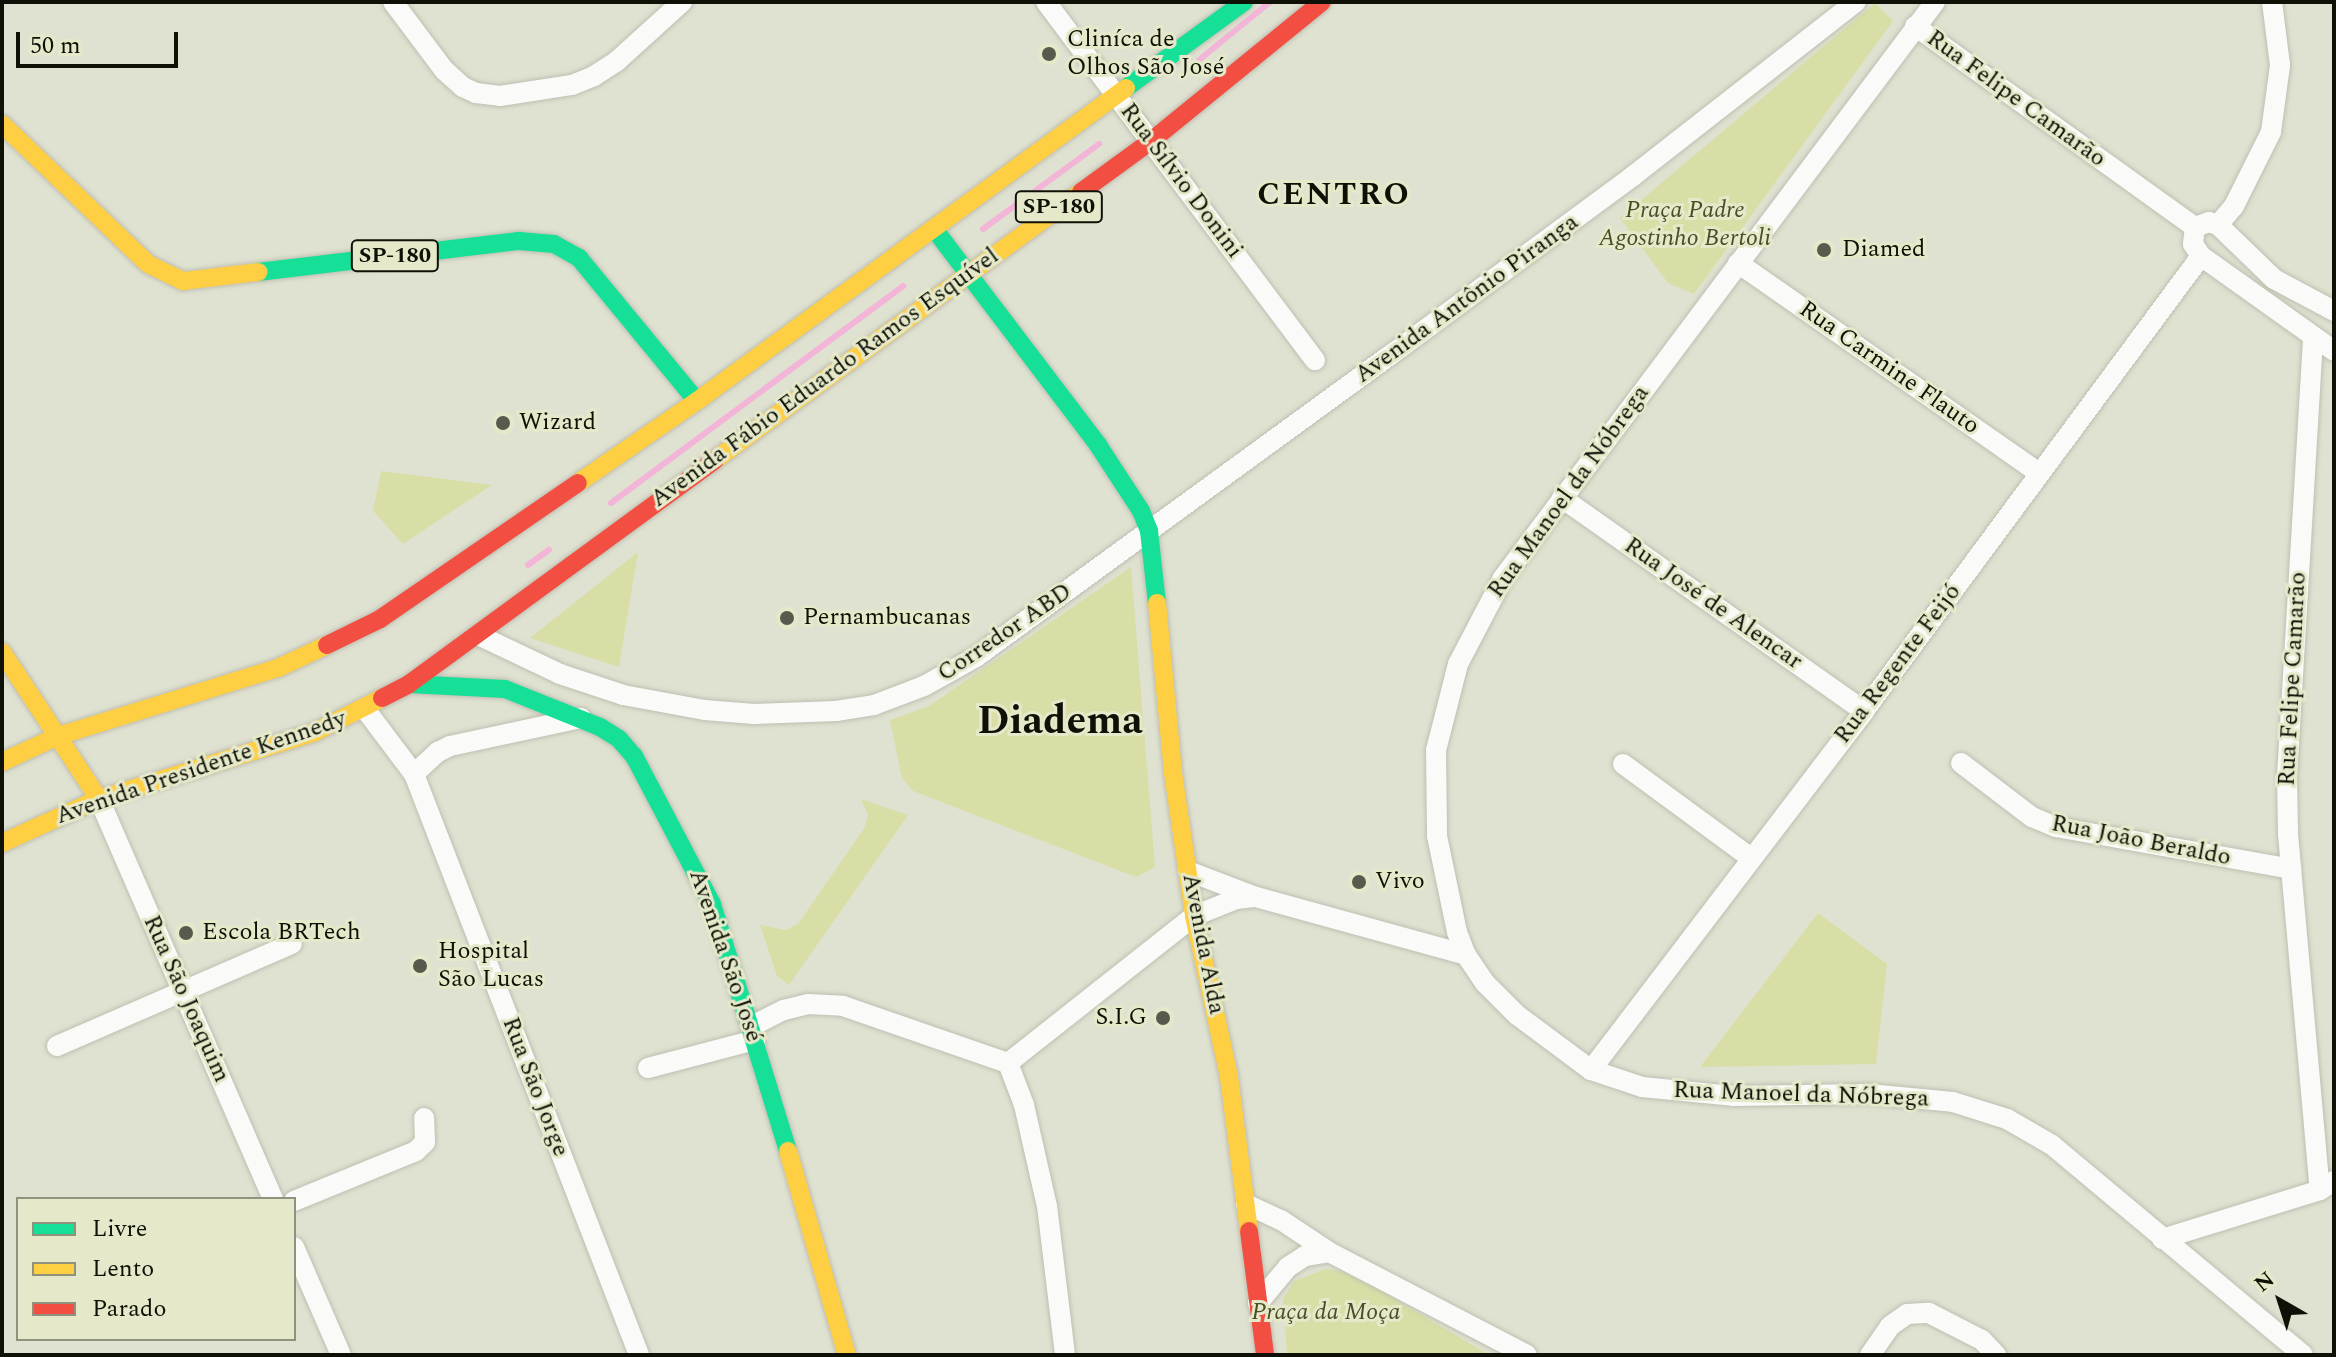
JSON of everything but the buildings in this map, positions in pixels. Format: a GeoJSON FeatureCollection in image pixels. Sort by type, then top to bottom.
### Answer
{"type":"FeatureCollection","features":[{"type":"Feature","properties":{"kind":"main road","name":"SP-180"},"geometry":{"type":"LineString","coordinates":[[2,124],[148,264],[183,281],[519,241],[554,244],[579,258],[697,401],[1244,2]]}},
{"type":"Feature","properties":{"kind":"main road","name":"Avenida Fábio Eduardo Ramos Esquível"},"geometry":{"type":"LineString","coordinates":[[478,635],[1151,141],[1322,2]]}},
{"type":"Feature","properties":{"kind":"main road","name":"Avenida Alda"},"geometry":{"type":"LineString","coordinates":[[935,230],[1098,445],[1134,500],[1149,531],[1165,663],[1173,773],[1194,916],[1229,1077],[1265,1355]]}},
{"type":"Feature","properties":{"kind":"main road"},"geometry":{"type":"LineString","coordinates":[[2,762],[58,736],[278,668],[349,637],[418,595],[697,401]]}},
{"type":"Feature","properties":{"kind":"main road","name":"Avenida Presidente Kennedy"},"geometry":{"type":"LineString","coordinates":[[2,843],[99,799],[284,744],[365,709],[409,684],[478,635]]}},
{"type":"Feature","properties":{"kind":"main road"},"geometry":{"type":"LineString","coordinates":[[2,652],[99,799]]}},
{"type":"Feature","properties":{"kind":"main road","name":"Avenida São José"},"geometry":{"type":"LineString","coordinates":[[409,684],[468,684],[505,689],[581,718],[619,739],[652,783],[712,904],[754,1033],[847,1355]]}},
{"type":"Feature","properties":{"kind":"street"},"geometry":{"type":"LineString","coordinates":[[393,2],[444,70],[463,87],[476,93],[526,95],[572,85],[594,76],[617,61],[682,2]]}},
{"type":"Feature","properties":{"kind":"street","name":"Rua Sílvio Donini"},"geometry":{"type":"LineString","coordinates":[[1046,2],[1315,360]]}},
{"type":"Feature","properties":{"kind":"street","name":"Avenida Antônio Piranga"},"geometry":{"type":"LineString","coordinates":[[1149,531],[1633,176],[1856,2]]}},
{"type":"Feature","properties":{"kind":"street","name":"Rua Manoel da Nóbrega"},"geometry":{"type":"LineString","coordinates":[[1935,2],[1503,578],[1458,664],[1436,750],[1437,836],[1457,932],[1466,955],[1485,983],[1517,1015],[1591,1070],[1642,1087],[1733,1096],[1869,1094],[1953,1102],[2007,1119],[2052,1145],[2303,1355]]}},
{"type":"Feature","properties":{"kind":"street"},"geometry":{"type":"LineString","coordinates":[[2218,225],[2247,182],[2271,132],[2280,65],[2272,2]]}},
{"type":"Feature","properties":{"kind":"street","name":"Rua Felipe Camarão"},"geometry":{"type":"LineString","coordinates":[[1915,26],[2195,227]]}},
{"type":"Feature","properties":{"kind":"street"},"geometry":{"type":"LineString","coordinates":[[2313,339],[2334,312],[2274,279],[2218,225],[2209,222],[2195,227],[2193,244],[2201,256],[2313,339],[2334,351]]}},
{"type":"Feature","properties":{"kind":"street","name":"Rua Regente Feijó"},"geometry":{"type":"LineString","coordinates":[[1591,1070],[1864,711],[2201,256]]}},
{"type":"Feature","properties":{"kind":"street","name":"Rua Carmine Flauto"},"geometry":{"type":"LineString","coordinates":[[1738,263],[2039,473]]}},
{"type":"Feature","properties":{"kind":"street","name":"Rua Felipe Camarão"},"geometry":{"type":"LineString","coordinates":[[2313,339],[2287,775],[2291,869],[2327,1186]]}},
{"type":"Feature","properties":{"kind":"street","name":"Rua José de Alencar"},"geometry":{"type":"LineString","coordinates":[[1562,498],[1864,711]]}},
{"type":"Feature","properties":{"kind":"street","name":"Corredor ABD"},"geometry":{"type":"LineString","coordinates":[[478,635],[560,674],[637,698],[705,710],[754,714],[836,711],[899,697],[949,674],[1149,531]]}},
{"type":"Feature","properties":{"kind":"street","name":"Rua São Jorge"},"geometry":{"type":"LineString","coordinates":[[365,709],[414,774],[639,1355]]}},
{"type":"Feature","properties":{"kind":"street"},"geometry":{"type":"LineString","coordinates":[[414,774],[438,752],[450,746],[581,718]]}},
{"type":"Feature","properties":{"kind":"street","name":"Rua João Beraldo"},"geometry":{"type":"LineString","coordinates":[[1961,763],[2032,817],[2056,827],[2291,869]]}},
{"type":"Feature","properties":{"kind":"street"},"geometry":{"type":"LineString","coordinates":[[1623,764],[1751,858]]}},
{"type":"Feature","properties":{"kind":"street","name":"Rua São Joaquim"},"geometry":{"type":"LineString","coordinates":[[99,799],[272,1197]]}},
{"type":"Feature","properties":{"kind":"street"},"geometry":{"type":"LineString","coordinates":[[1188,871],[1256,897],[1466,955]]}},
{"type":"Feature","properties":{"kind":"street"},"geometry":{"type":"LineString","coordinates":[[1008,1063],[1194,916],[1236,899],[1256,897]]}},
{"type":"Feature","properties":{"kind":"street"},"geometry":{"type":"LineString","coordinates":[[57,1046],[292,944]]}},
{"type":"Feature","properties":{"kind":"street"},"geometry":{"type":"LineString","coordinates":[[648,1068],[754,1033],[784,1010],[808,1004],[843,1006],[1008,1063]]}},
{"type":"Feature","properties":{"kind":"street"},"geometry":{"type":"LineString","coordinates":[[1008,1063],[1024,1105],[1044,1192],[1065,1355]]}},
{"type":"Feature","properties":{"kind":"street"},"geometry":{"type":"LineString","coordinates":[[296,1200],[416,1151],[425,1142],[424,1118]]}},
{"type":"Feature","properties":{"kind":"street"},"geometry":{"type":"LineString","coordinates":[[2162,1239],[2327,1186]]}},
{"type":"Feature","properties":{"kind":"street"},"geometry":{"type":"LineString","coordinates":[[1246,1204],[1281,1220],[1329,1252],[1527,1355]]}},
{"type":"Feature","properties":{"kind":"street"},"geometry":{"type":"LineString","coordinates":[[296,1252],[341,1355]]}},
{"type":"Feature","properties":{"kind":"street"},"geometry":{"type":"LineString","coordinates":[[1258,1303],[1288,1267],[1305,1256],[1329,1252]]}},
{"type":"Feature","properties":{"kind":"street"},"geometry":{"type":"LineString","coordinates":[[1870,1355],[1890,1326],[1907,1314],[1929,1313],[1982,1340],[1996,1355]]}},
{"type":"Feature","properties":{"kind":"green space","name":"Praça Padre Agostinho Bertoli"},"geometry":{"type":"Polygon","coordinates":[[[1875,3],[1893,21],[1694,294],[1668,283],[1620,218],[1875,3]]]}},
{"type":"Feature","properties":{"kind":"green space"},"geometry":{"type":"Polygon","coordinates":[[[381,471],[492,485],[403,544],[373,511],[381,471]]]}},
{"type":"Feature","properties":{"kind":"green space"},"geometry":{"type":"Polygon","coordinates":[[[638,552],[619,667],[530,638],[638,552]]]}},
{"type":"Feature","properties":{"kind":"green space"},"geometry":{"type":"Polygon","coordinates":[[[1131,567],[1155,867],[1136,877],[913,791],[902,778],[890,720],[929,706],[1131,567]]]}},
{"type":"Feature","properties":{"kind":"green space"},"geometry":{"type":"Polygon","coordinates":[[[861,799],[908,815],[789,985],[777,976],[760,925],[786,930],[798,924],[865,827],[868,815],[861,799]]]}},
{"type":"Feature","properties":{"kind":"green space"},"geometry":{"type":"Polygon","coordinates":[[[1818,913],[1887,964],[1876,1064],[1700,1067],[1818,913]]]}},
{"type":"Feature","properties":{"kind":"green space","name":"Praça da Moça"},"geometry":{"type":"Polygon","coordinates":[[[1326,1269],[1343,1272],[1378,1289],[1489,1355],[1287,1355],[1283,1299],[1294,1281],[1326,1269]]]}},
{"type":"Feature","properties":{"kind":"waterway"},"geometry":{"type":"LineString","coordinates":[[1199,60],[1270,2]]}},
{"type":"Feature","properties":{"kind":"waterway"},"geometry":{"type":"LineString","coordinates":[[983,229],[1099,144]]}},
{"type":"Feature","properties":{"kind":"waterway"},"geometry":{"type":"LineString","coordinates":[[611,503],[903,286]]}},
{"type":"Feature","properties":{"kind":"waterway"},"geometry":{"type":"LineString","coordinates":[[528,565],[549,550]]}},
{"type":"Feature","properties":{"kind":"traffic: fast"},"geometry":{"type":"LineString","coordinates":[[1126,88],[1244,2]]}},
{"type":"Feature","properties":{"kind":"traffic: fast"},"geometry":{"type":"LineString","coordinates":[[935,230],[1098,445],[1141,511],[1149,531],[1157,603]]}},
{"type":"Feature","properties":{"kind":"traffic: fast"},"geometry":{"type":"LineString","coordinates":[[258,272],[519,241],[554,244],[579,258],[697,401]]}},
{"type":"Feature","properties":{"kind":"traffic: fast"},"geometry":{"type":"LineString","coordinates":[[409,684],[505,689],[600,727],[619,739],[634,756],[712,904],[788,1151]]}},
{"type":"Feature","properties":{"kind":"traffic: slow"},"geometry":{"type":"LineString","coordinates":[[578,483],[697,401],[1126,88]]}},
{"type":"Feature","properties":{"kind":"traffic: slow"},"geometry":{"type":"LineString","coordinates":[[2,124],[148,264],[183,281],[258,272]]}},
{"type":"Feature","properties":{"kind":"traffic: slow"},"geometry":{"type":"LineString","coordinates":[[715,460],[1081,192]]}},
{"type":"Feature","properties":{"kind":"traffic: slow"},"geometry":{"type":"LineString","coordinates":[[1157,603],[1173,773],[1194,916],[1229,1077],[1249,1231]]}},
{"type":"Feature","properties":{"kind":"traffic: slow"},"geometry":{"type":"LineString","coordinates":[[2,762],[58,736],[278,668],[327,645]]}},
{"type":"Feature","properties":{"kind":"traffic: slow"},"geometry":{"type":"LineString","coordinates":[[2,652],[99,799]]}},
{"type":"Feature","properties":{"kind":"traffic: slow"},"geometry":{"type":"LineString","coordinates":[[2,843],[99,799],[315,732],[382,698]]}},
{"type":"Feature","properties":{"kind":"traffic: slow"},"geometry":{"type":"LineString","coordinates":[[788,1151],[847,1355]]}},
{"type":"Feature","properties":{"kind":"traffic: jam"},"geometry":{"type":"LineString","coordinates":[[1081,192],[1151,141],[1322,2]]}},
{"type":"Feature","properties":{"kind":"traffic: jam"},"geometry":{"type":"LineString","coordinates":[[382,698],[409,684],[715,460]]}},
{"type":"Feature","properties":{"kind":"traffic: jam"},"geometry":{"type":"LineString","coordinates":[[327,645],[380,619],[578,483]]}},
{"type":"Feature","properties":{"kind":"traffic: jam"},"geometry":{"type":"LineString","coordinates":[[1249,1231],[1265,1355]]}},
{"type":"Feature","properties":{"kind":"place","name":"Cliníca de Olhos São José"},"geometry":{"type":"Point","coordinates":[1049,54]}},
{"type":"Feature","properties":{"kind":"place","name":"Diamed"},"geometry":{"type":"Point","coordinates":[1824,250]}},
{"type":"Feature","properties":{"kind":"place","name":"Wizard"},"geometry":{"type":"Point","coordinates":[503,423]}},
{"type":"Feature","properties":{"kind":"place","name":"Pernambucanas"},"geometry":{"type":"Point","coordinates":[787,618]}},
{"type":"Feature","properties":{"kind":"place","name":"Vivo"},"geometry":{"type":"Point","coordinates":[1359,882]}},
{"type":"Feature","properties":{"kind":"place","name":"Escola BRTech"},"geometry":{"type":"Point","coordinates":[186,933]}},
{"type":"Feature","properties":{"kind":"place","name":"Hospital São Lucas"},"geometry":{"type":"Point","coordinates":[420,966]}},
{"type":"Feature","properties":{"kind":"place","name":"S.I.G"},"geometry":{"type":"Point","coordinates":[1163,1018]}},
{"type":"Feature","properties":{"kind":"district","name":"CENTRO"},"geometry":{"type":"Point","coordinates":[1334,195]}},
{"type":"Feature","properties":{"kind":"district","name":"Diadema"},"geometry":{"type":"Point","coordinates":[1060,722]}}]}
